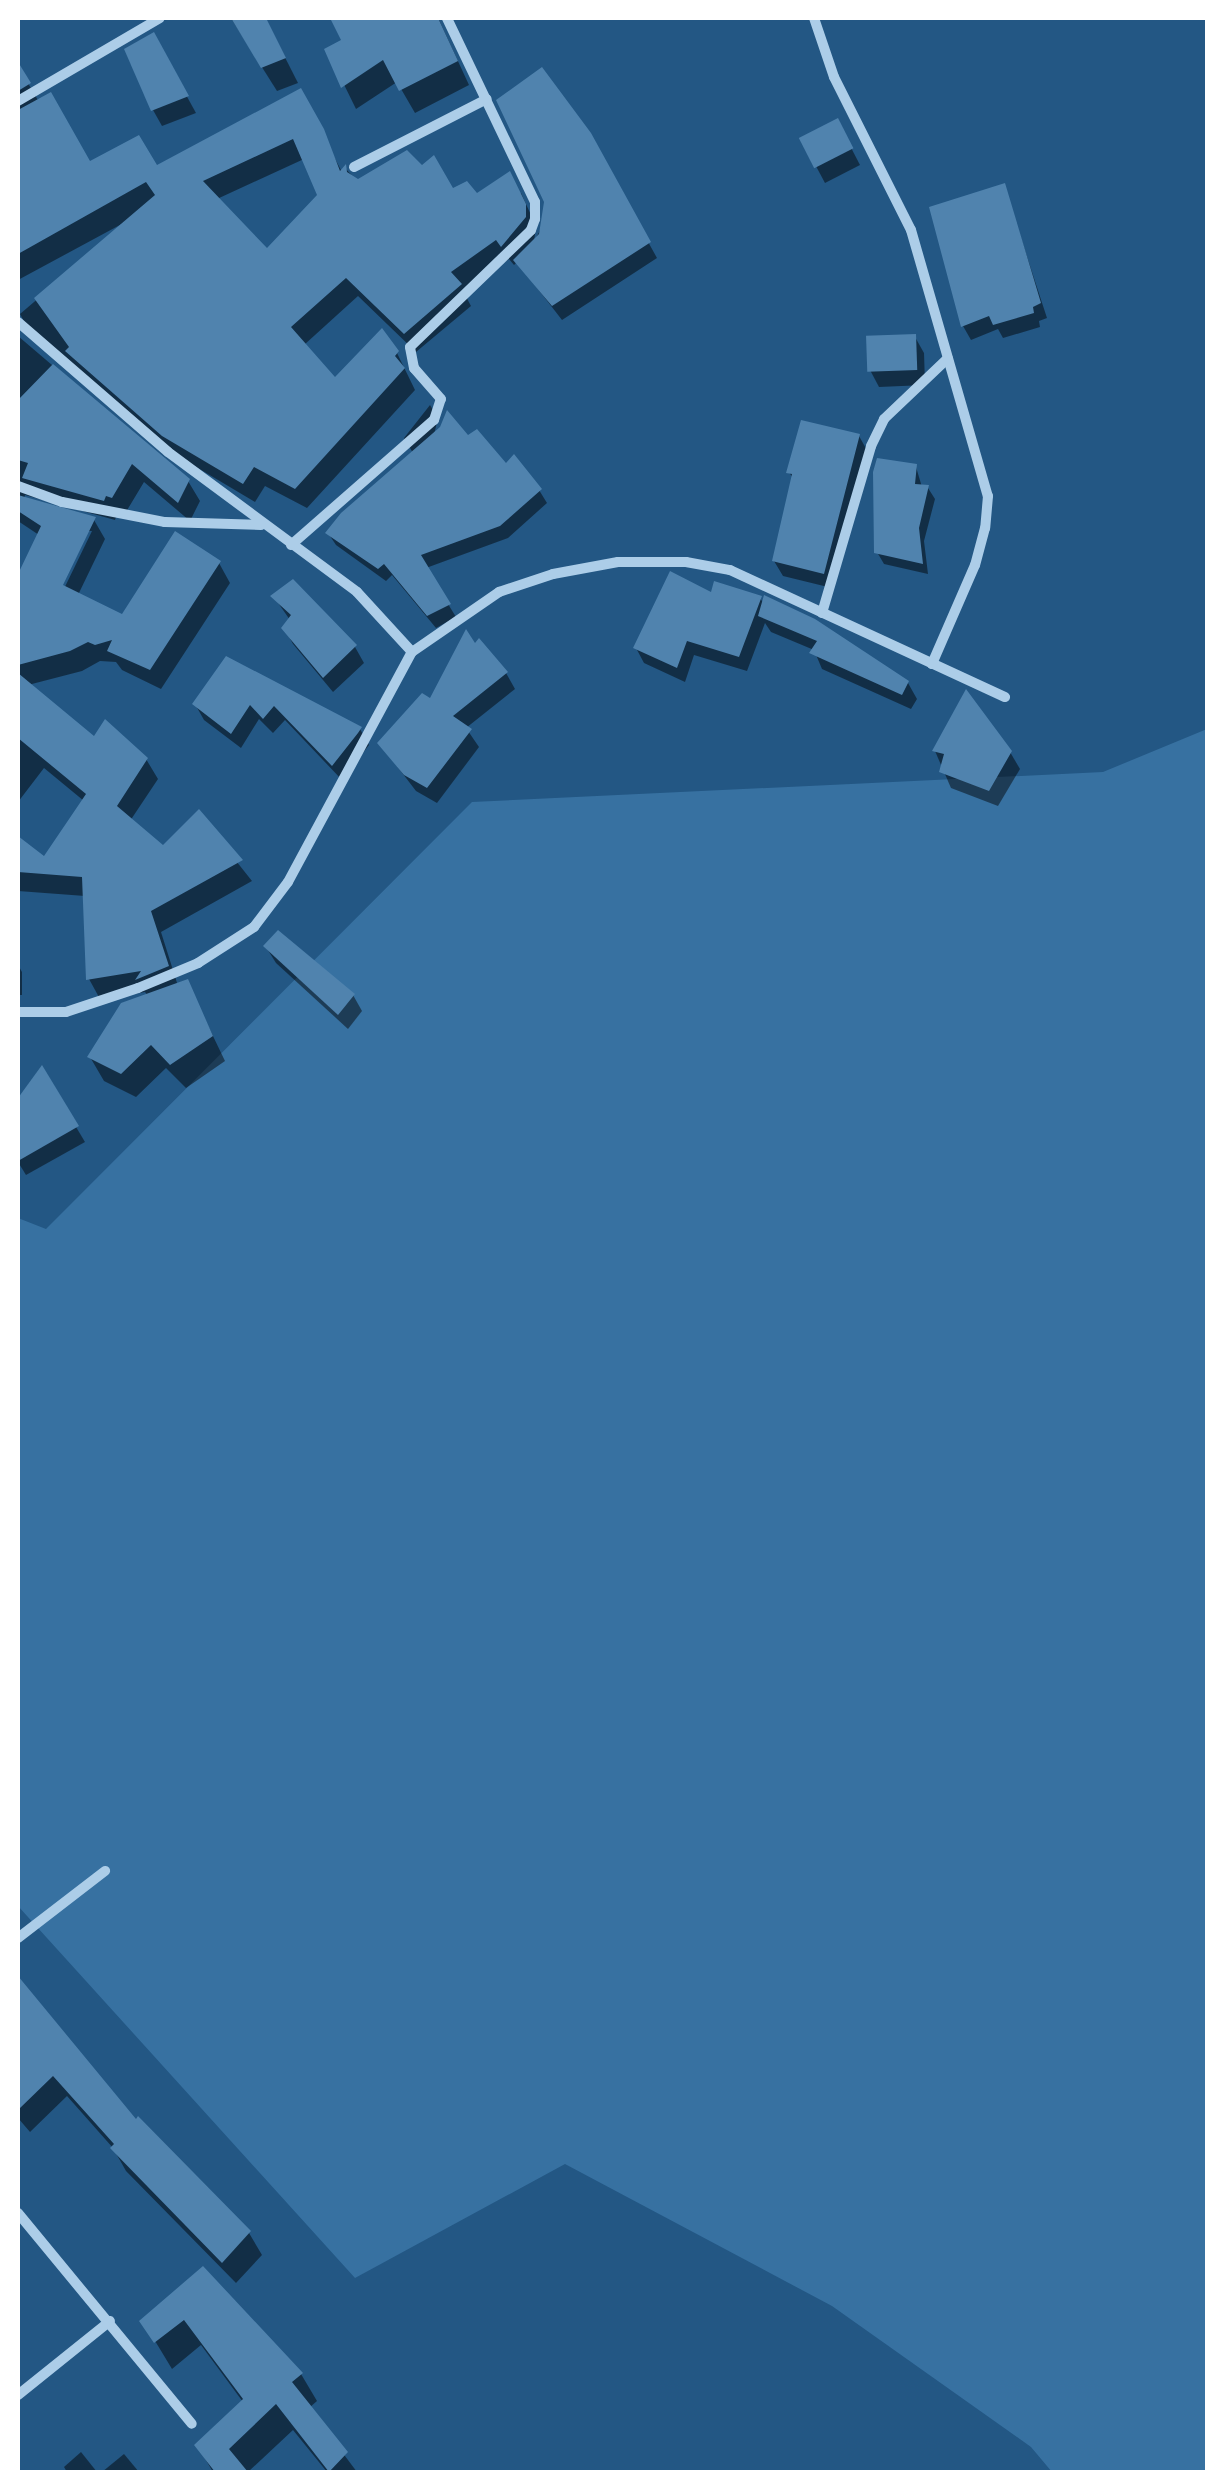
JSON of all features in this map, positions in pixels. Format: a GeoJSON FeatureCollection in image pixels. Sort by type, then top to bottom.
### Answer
{"type":"FeatureCollection","features":[{"type":"Feature","properties":{"kind":"street"},"geometry":{"type":"LineString","coordinates":[[18,101],[160,18]]}},
{"type":"Feature","properties":{"kind":"street"},"geometry":{"type":"LineString","coordinates":[[291,545],[434,420],[440,399],[414,368],[410,348],[530,230],[534,202],[447,18]]}},
{"type":"Feature","properties":{"kind":"street"},"geometry":{"type":"LineString","coordinates":[[814,18],[834,77],[911,230],[988,496],[986,528],[975,565],[932,664]]}},
{"type":"Feature","properties":{"kind":"street"},"geometry":{"type":"LineString","coordinates":[[354,167],[488,99]]}},
{"type":"Feature","properties":{"kind":"street"},"geometry":{"type":"LineString","coordinates":[[18,322],[168,452],[357,592],[412,652]]}},
{"type":"Feature","properties":{"kind":"street"},"geometry":{"type":"LineString","coordinates":[[822,613],[872,446],[884,419],[948,358]]}},
{"type":"Feature","properties":{"kind":"street"},"geometry":{"type":"LineString","coordinates":[[18,486],[62,502],[165,522],[262,525]]}},
{"type":"Feature","properties":{"kind":"street"},"geometry":{"type":"LineString","coordinates":[[18,1012],[66,1012],[138,988],[198,963],[254,927],[288,882],[412,652],[500,592],[553,574],[618,562],[686,562],[730,570],[1005,697]]}},
{"type":"Feature","properties":{"kind":"street"},"geometry":{"type":"LineString","coordinates":[[18,1938],[105,1871]]}},
{"type":"Feature","properties":{"kind":"street"},"geometry":{"type":"LineString","coordinates":[[18,2213],[192,2424]]}},
{"type":"Feature","properties":{"kind":"street"},"geometry":{"type":"LineString","coordinates":[[18,2395],[110,2321]]}},
{"type":"Feature","properties":{"kind":"shaded area"},"geometry":{"type":"Polygon","coordinates":[[[1207,729],[1207,2472],[1052,2472],[1031,2447],[832,2306],[565,2164],[355,2278],[18,1906],[18,1218],[46,1229],[472,802],[1103,772],[1207,729]]]}},
{"type":"Feature","properties":{"kind":"building"},"geometry":{"type":"Polygon","coordinates":[[[231,18],[266,18],[286,58],[261,68],[231,18]]]}},
{"type":"Feature","properties":{"kind":"building"},"geometry":{"type":"Polygon","coordinates":[[[330,18],[438,18],[458,61],[399,91],[383,60],[341,88],[324,49],[341,40],[330,18]]]}},
{"type":"Feature","properties":{"kind":"building"},"geometry":{"type":"Polygon","coordinates":[[[154,32],[189,96],[151,111],[124,49],[154,32]]]}},
{"type":"Feature","properties":{"kind":"building"},"geometry":{"type":"Polygon","coordinates":[[[18,62],[31,83],[18,91],[18,62]]]}},
{"type":"Feature","properties":{"kind":"building"},"geometry":{"type":"Polygon","coordinates":[[[542,67],[591,133],[651,242],[552,306],[513,260],[539,234],[544,202],[496,100],[542,67]]]}},
{"type":"Feature","properties":{"kind":"building"},"geometry":{"type":"Polygon","coordinates":[[[301,88],[324,129],[340,171],[346,164],[347,172],[358,179],[407,150],[422,165],[434,155],[453,188],[467,181],[477,193],[510,171],[526,204],[526,217],[501,247],[496,240],[451,272],[462,284],[404,334],[346,278],[291,327],[335,377],[382,328],[399,351],[395,356],[405,368],[295,489],[254,467],[243,484],[162,436],[65,351],[69,347],[34,298],[155,195],[146,182],[18,254],[18,110],[51,92],[90,161],[139,135],[157,165],[301,88]],[[293,139],[203,181],[267,248],[317,195],[293,139]]]}},
{"type":"Feature","properties":{"kind":"building"},"geometry":{"type":"Polygon","coordinates":[[[838,118],[853,148],[814,168],[799,138],[838,118]]]}},
{"type":"Feature","properties":{"kind":"building"},"geometry":{"type":"Polygon","coordinates":[[[1005,183],[1041,303],[1033,307],[1034,313],[993,325],[989,316],[961,327],[929,207],[1005,183]]]}},
{"type":"Feature","properties":{"kind":"building"},"geometry":{"type":"Polygon","coordinates":[[[916,334],[917,370],[867,372],[866,336],[916,334]]]}},
{"type":"Feature","properties":{"kind":"building"},"geometry":{"type":"Polygon","coordinates":[[[53,364],[190,479],[178,503],[132,464],[112,498],[106,496],[104,501],[22,478],[28,463],[18,460],[18,400],[53,364]]]}},
{"type":"Feature","properties":{"kind":"building"},"geometry":{"type":"Polygon","coordinates":[[[447,410],[468,435],[477,429],[506,463],[514,454],[542,489],[500,526],[421,555],[451,604],[427,616],[384,564],[378,569],[325,533],[341,513],[440,427],[447,410]]]}},
{"type":"Feature","properties":{"kind":"building"},"geometry":{"type":"Polygon","coordinates":[[[801,420],[860,434],[824,574],[772,561],[792,474],[786,473],[801,420]]]}},
{"type":"Feature","properties":{"kind":"building"},"geometry":{"type":"Polygon","coordinates":[[[877,458],[917,464],[915,484],[929,485],[919,528],[923,564],[874,553],[873,472],[877,458]]]}},
{"type":"Feature","properties":{"kind":"building"},"geometry":{"type":"Polygon","coordinates":[[[18,495],[96,517],[63,585],[122,614],[175,531],[221,561],[150,670],[107,651],[112,640],[95,645],[88,642],[18,665],[18,574],[41,526],[18,511],[18,495]]]}},
{"type":"Feature","properties":{"kind":"building"},"geometry":{"type":"Polygon","coordinates":[[[670,571],[711,592],[714,581],[762,596],[739,657],[687,641],[677,668],[633,648],[670,571]]]}},
{"type":"Feature","properties":{"kind":"building"},"geometry":{"type":"Polygon","coordinates":[[[293,579],[357,645],[323,678],[281,628],[291,615],[270,596],[293,579]]]}},
{"type":"Feature","properties":{"kind":"building"},"geometry":{"type":"Polygon","coordinates":[[[764,595],[815,619],[909,681],[902,695],[809,653],[817,641],[758,616],[764,595]]]}},
{"type":"Feature","properties":{"kind":"building"},"geometry":{"type":"Polygon","coordinates":[[[466,629],[475,643],[479,638],[508,672],[453,716],[472,729],[427,788],[404,775],[377,743],[422,693],[430,698],[466,629]]]}},
{"type":"Feature","properties":{"kind":"building"},"geometry":{"type":"Polygon","coordinates":[[[226,656],[362,727],[332,766],[274,706],[263,719],[250,705],[231,734],[192,704],[226,656]]]}},
{"type":"Feature","properties":{"kind":"building"},"geometry":{"type":"Polygon","coordinates":[[[18,673],[94,736],[105,719],[148,758],[117,806],[163,845],[199,809],[243,860],[151,911],[169,966],[135,980],[141,971],[86,980],[82,877],[18,872],[18,836],[44,856],[86,794],[18,738],[18,673]]]}},
{"type":"Feature","properties":{"kind":"building"},"geometry":{"type":"Polygon","coordinates":[[[966,689],[1012,751],[989,791],[939,772],[944,754],[932,751],[966,689]]]}},
{"type":"Feature","properties":{"kind":"building"},"geometry":{"type":"Polygon","coordinates":[[[278,930],[355,994],[338,1015],[263,946],[278,930]]]}},
{"type":"Feature","properties":{"kind":"building"},"geometry":{"type":"Polygon","coordinates":[[[188,979],[213,1036],[170,1065],[151,1045],[121,1074],[87,1057],[121,1003],[188,979]]]}},
{"type":"Feature","properties":{"kind":"building"},"geometry":{"type":"Polygon","coordinates":[[[42,1065],[79,1126],[18,1161],[18,1098],[42,1065]]]}},
{"type":"Feature","properties":{"kind":"building"},"geometry":{"type":"Polygon","coordinates":[[[18,1976],[136,2119],[138,2116],[251,2231],[222,2263],[110,2148],[114,2144],[53,2076],[18,2110],[18,1976]]]}},
{"type":"Feature","properties":{"kind":"building"},"geometry":{"type":"Polygon","coordinates":[[[203,2266],[303,2373],[292,2382],[348,2452],[329,2472],[276,2404],[229,2449],[248,2472],[215,2472],[194,2445],[243,2399],[184,2320],[154,2343],[139,2321],[203,2266]]]}}]}
